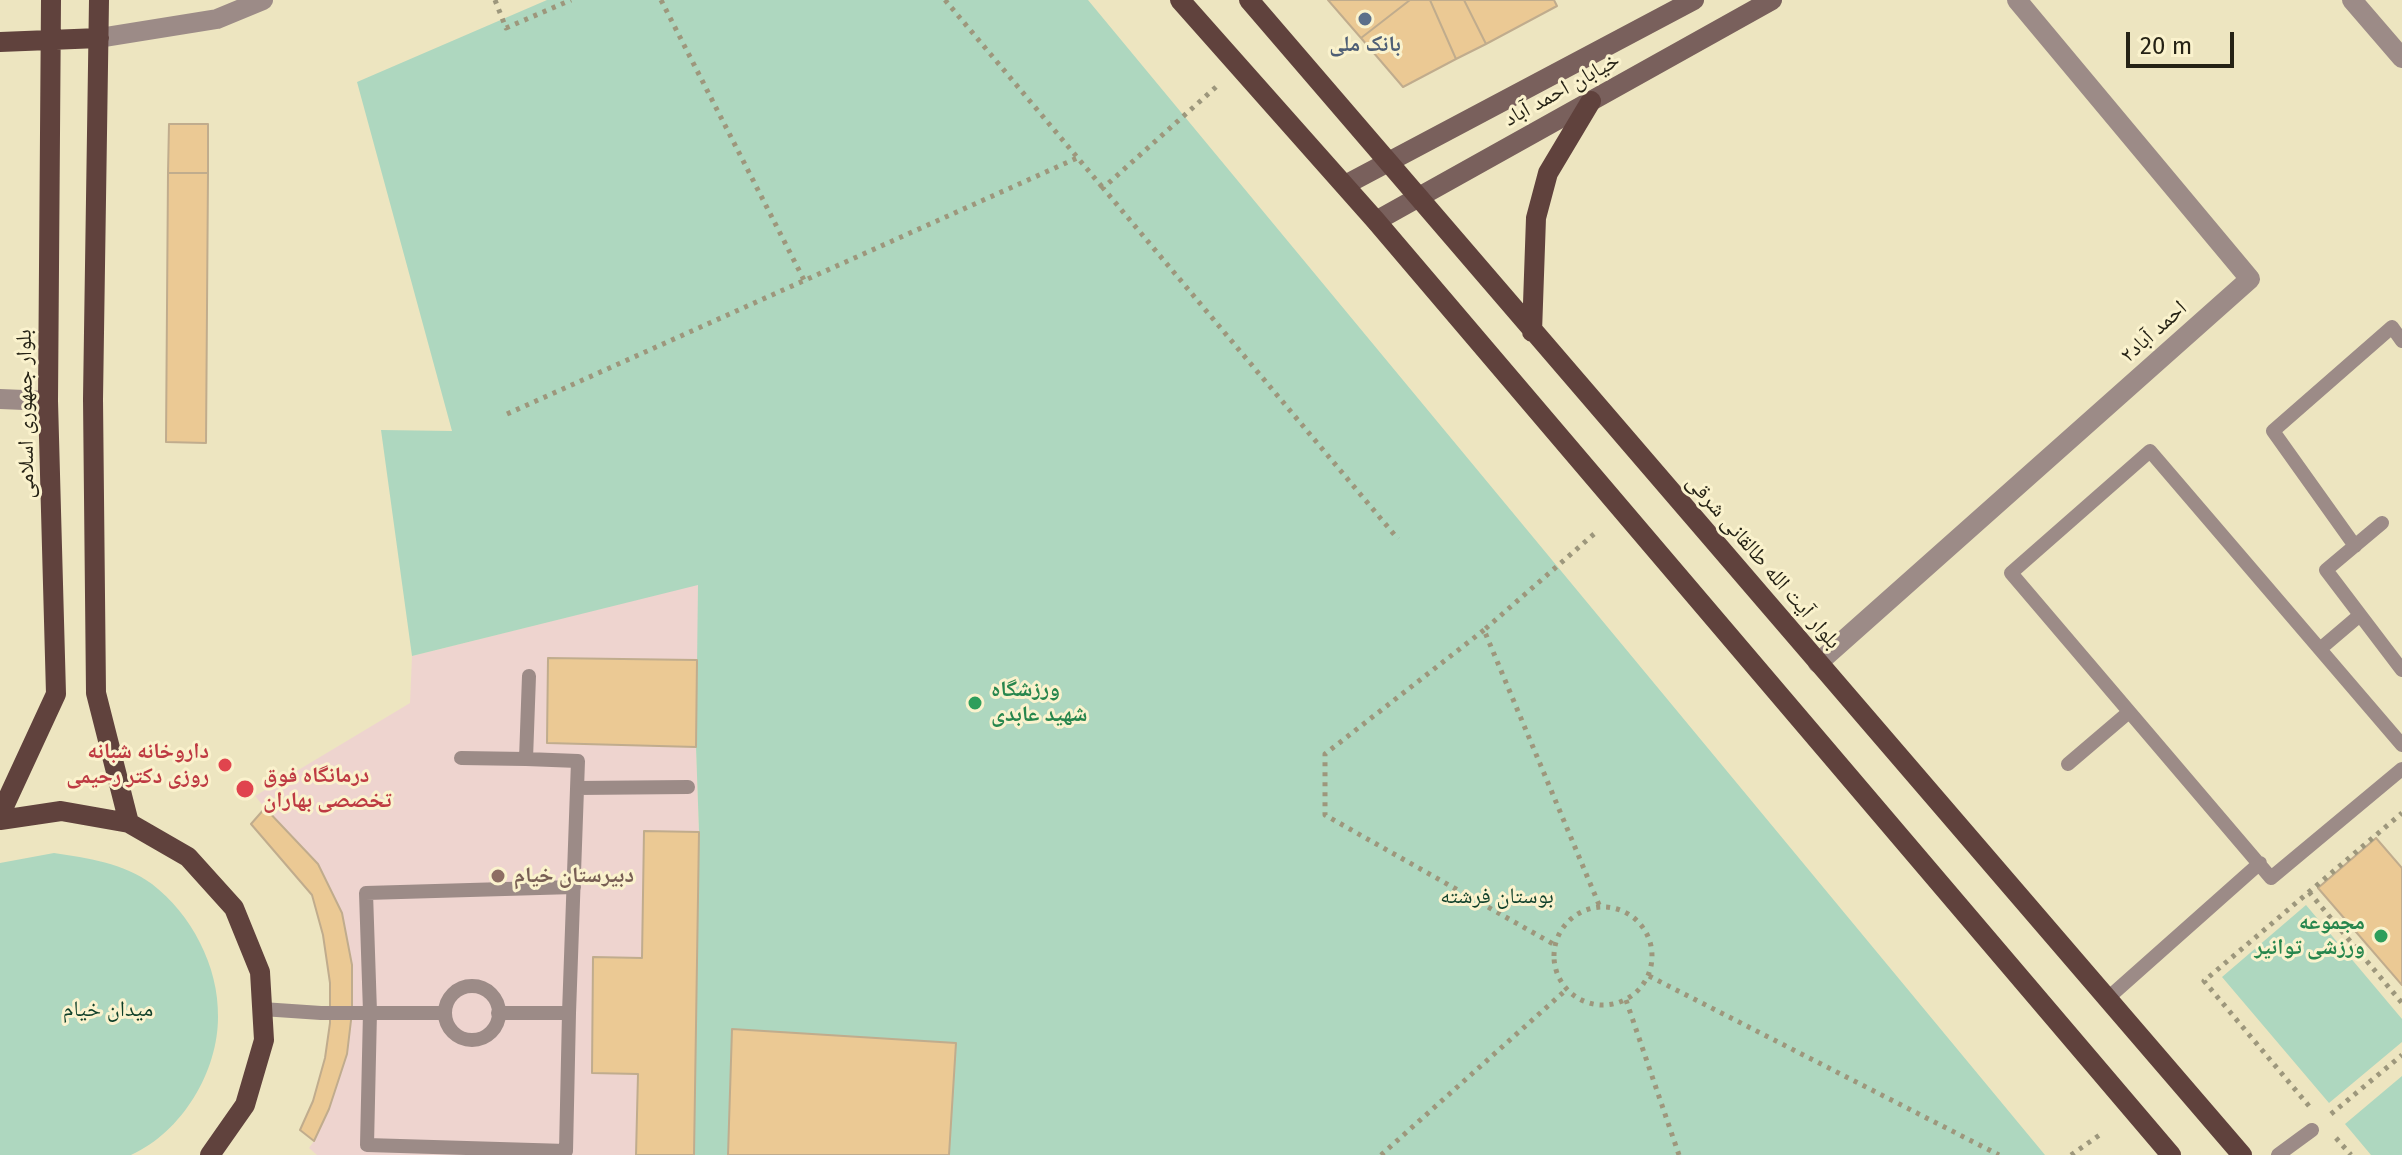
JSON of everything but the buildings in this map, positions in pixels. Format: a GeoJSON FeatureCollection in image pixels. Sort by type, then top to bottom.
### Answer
{"type":"FeatureCollection","features":[{"type":"Feature","properties":{"kind":"main road","name":"بلوار جمهوری اسلامی"},"geometry":{"type":"LineString","coordinates":[[0,817],[56,694],[48,401],[51,0]]}},
{"type":"Feature","properties":{"kind":"main road"},"geometry":{"type":"LineString","coordinates":[[99,0],[93,399],[96,693],[129,823]]}},
{"type":"Feature","properties":{"kind":"main road"},"geometry":{"type":"LineString","coordinates":[[1180,0],[1376,221],[2171,1155]]}},
{"type":"Feature","properties":{"kind":"main road","name":"بلوار آیت الله طالقانی شرقی"},"geometry":{"type":"LineString","coordinates":[[1249,0],[2242,1155]]}},
{"type":"Feature","properties":{"kind":"main road","name":"خیابان احمد آباد"},"geometry":{"type":"LineString","coordinates":[[1345,185],[1694,0]]}},
{"type":"Feature","properties":{"kind":"main road","name":"خیابان احمد آباد"},"geometry":{"type":"LineString","coordinates":[[1376,221],[1772,0]]}},
{"type":"Feature","properties":{"kind":"main road"},"geometry":{"type":"LineString","coordinates":[[0,42],[99,38]]}},
{"type":"Feature","properties":{"kind":"main road"},"geometry":{"type":"LineString","coordinates":[[1532,332],[1536,218],[1548,173],[1591,101]]}},
{"type":"Feature","properties":{"kind":"main road"},"geometry":{"type":"LineString","coordinates":[[0,817],[61,811],[129,823],[188,857],[234,908],[260,972],[264,1040],[245,1105],[210,1155]]}},
{"type":"Feature","properties":{"kind":"street"},"geometry":{"type":"LineString","coordinates":[[99,38],[217,19],[263,0]]}},
{"type":"Feature","properties":{"kind":"street","name":"احمد آباد۲"},"geometry":{"type":"LineString","coordinates":[[1818,663],[2250,279],[2017,0]]}},
{"type":"Feature","properties":{"kind":"street"},"geometry":{"type":"LineString","coordinates":[[2352,0],[2402,58]]}},
{"type":"Feature","properties":{"kind":"street"},"geometry":{"type":"LineString","coordinates":[[0,399],[48,401]]}},
{"type":"Feature","properties":{"kind":"lane"},"geometry":{"type":"LineString","coordinates":[[2355,546],[2273,431],[2392,327],[2402,341]]}},
{"type":"Feature","properties":{"kind":"lane"},"geometry":{"type":"LineString","coordinates":[[2402,745],[2150,451],[2011,573],[2271,878],[2402,769]]}},
{"type":"Feature","properties":{"kind":"lane"},"geometry":{"type":"LineString","coordinates":[[2382,523],[2326,570],[2360,615],[2397,653],[2402,670]]}},
{"type":"Feature","properties":{"kind":"lane"},"geometry":{"type":"LineString","coordinates":[[2320,649],[2360,615]]}},
{"type":"Feature","properties":{"kind":"lane"},"geometry":{"type":"LineString","coordinates":[[526,759],[529,676]]}},
{"type":"Feature","properties":{"kind":"lane"},"geometry":{"type":"LineString","coordinates":[[2068,764],[2129,712]]}},
{"type":"Feature","properties":{"kind":"lane"},"geometry":{"type":"LineString","coordinates":[[461,758],[578,761],[566,1151],[367,1145],[370,1012],[366,893],[574,887]]}},
{"type":"Feature","properties":{"kind":"lane"},"geometry":{"type":"LineString","coordinates":[[577,788],[688,787]]}},
{"type":"Feature","properties":{"kind":"lane"},"geometry":{"type":"LineString","coordinates":[[2108,998],[2260,863]]}},
{"type":"Feature","properties":{"kind":"lane"},"geometry":{"type":"LineString","coordinates":[[474,986],[490,993],[495,999],[498,1013],[496,1025],[490,1033],[474,1040],[450,1030],[444,1013],[450,996],[465,987],[474,986]]}},
{"type":"Feature","properties":{"kind":"lane"},"geometry":{"type":"LineString","coordinates":[[262,1009],[321,1013],[444,1013]]}},
{"type":"Feature","properties":{"kind":"lane"},"geometry":{"type":"LineString","coordinates":[[498,1013],[569,1013]]}},
{"type":"Feature","properties":{"kind":"lane"},"geometry":{"type":"LineString","coordinates":[[2278,1155],[2317,1126]]}},
{"type":"Feature","properties":{"kind":"path"},"geometry":{"type":"LineString","coordinates":[[495,0],[506,28],[571,0]]}},
{"type":"Feature","properties":{"kind":"path"},"geometry":{"type":"LineString","coordinates":[[661,0],[804,280]]}},
{"type":"Feature","properties":{"kind":"path"},"geometry":{"type":"LineString","coordinates":[[945,0],[1398,539]]}},
{"type":"Feature","properties":{"kind":"path"},"geometry":{"type":"LineString","coordinates":[[1103,188],[1216,87]]}},
{"type":"Feature","properties":{"kind":"path"},"geometry":{"type":"LineString","coordinates":[[507,414],[1077,158]]}},
{"type":"Feature","properties":{"kind":"path"},"geometry":{"type":"LineString","coordinates":[[1555,945],[1325,815],[1325,754],[1484,630],[1594,534]]}},
{"type":"Feature","properties":{"kind":"path"},"geometry":{"type":"LineString","coordinates":[[1484,630],[1600,907]]}},
{"type":"Feature","properties":{"kind":"path"},"geometry":{"type":"LineString","coordinates":[[2402,813],[2204,981],[2317,1126],[2402,1055]]}},
{"type":"Feature","properties":{"kind":"path"},"geometry":{"type":"LineString","coordinates":[[2309,892],[2402,1003]]}},
{"type":"Feature","properties":{"kind":"path"},"geometry":{"type":"LineString","coordinates":[[1600,907],[1617,908],[1632,916],[1643,928],[1652,951],[1649,976],[1639,990],[1626,1000],[1610,1005],[1594,1005],[1580,1000],[1558,976],[1554,961],[1560,931],[1584,910],[1600,907]]}},
{"type":"Feature","properties":{"kind":"path"},"geometry":{"type":"LineString","coordinates":[[1649,976],[1999,1155]]}},
{"type":"Feature","properties":{"kind":"path"},"geometry":{"type":"LineString","coordinates":[[1381,1155],[1567,989]]}},
{"type":"Feature","properties":{"kind":"path"},"geometry":{"type":"LineString","coordinates":[[1626,1000],[1679,1155]]}},
{"type":"Feature","properties":{"kind":"path"},"geometry":{"type":"LineString","coordinates":[[2071,1155],[2101,1134]]}},
{"type":"Feature","properties":{"kind":"shaded area","name":"دبیرستان خیام"},"geometry":{"type":"Polygon","coordinates":[[[699,584],[694,1155],[317,1155],[309,1148],[314,1141],[300,1130],[313,1101],[325,1058],[330,1023],[330,983],[323,935],[312,895],[251,824],[265,808],[255,796],[410,703],[412,656],[699,584]]]}},
{"type":"Feature","properties":{"kind":"green space","name":"بوستان فرشته"},"geometry":{"type":"Polygon","coordinates":[[[547,0],[1088,0],[2045,1155],[694,1155],[699,832],[696,747],[698,585],[412,656],[381,430],[452,431],[357,82],[547,0]]]}},
{"type":"Feature","properties":{"kind":"green space","name":"میدان خیام"},"geometry":{"type":"Polygon","coordinates":[[[54,853],[117,866],[152,884],[179,910],[190,926],[214,979],[218,1017],[216,1038],[204,1079],[181,1116],[149,1145],[131,1155],[0,1155],[0,863],[54,853]]]}},
{"type":"Feature","properties":{"kind":"green space"},"geometry":{"type":"Polygon","coordinates":[[[2306,905],[2402,1019],[2402,1042],[2329,1103],[2222,977],[2306,905]]]}},
{"type":"Feature","properties":{"kind":"green space"},"geometry":{"type":"Polygon","coordinates":[[[2402,1076],[2402,1155],[2371,1155],[2345,1124],[2402,1076]]]}},
{"type":"Feature","properties":{"kind":"place","name":"بانک ملی"},"geometry":{"type":"Point","coordinates":[1365,19]}},
{"type":"Feature","properties":{"kind":"place","name":"ورزشگاه شهید عابدی"},"geometry":{"type":"Point","coordinates":[975,703]}},
{"type":"Feature","properties":{"kind":"place","name":"داروخانه شبانه روزی دکتر رحیمی"},"geometry":{"type":"Point","coordinates":[225,765]}},
{"type":"Feature","properties":{"kind":"place","name":"درمانگاه فوق تخصصی بهاران"},"geometry":{"type":"Point","coordinates":[245,789]}},
{"type":"Feature","properties":{"kind":"place","name":"دبیرستان خیام"},"geometry":{"type":"Point","coordinates":[498,876]}},
{"type":"Feature","properties":{"kind":"place","name":"مجموعه ورزشی توانیر"},"geometry":{"type":"Point","coordinates":[2381,936]}}]}
